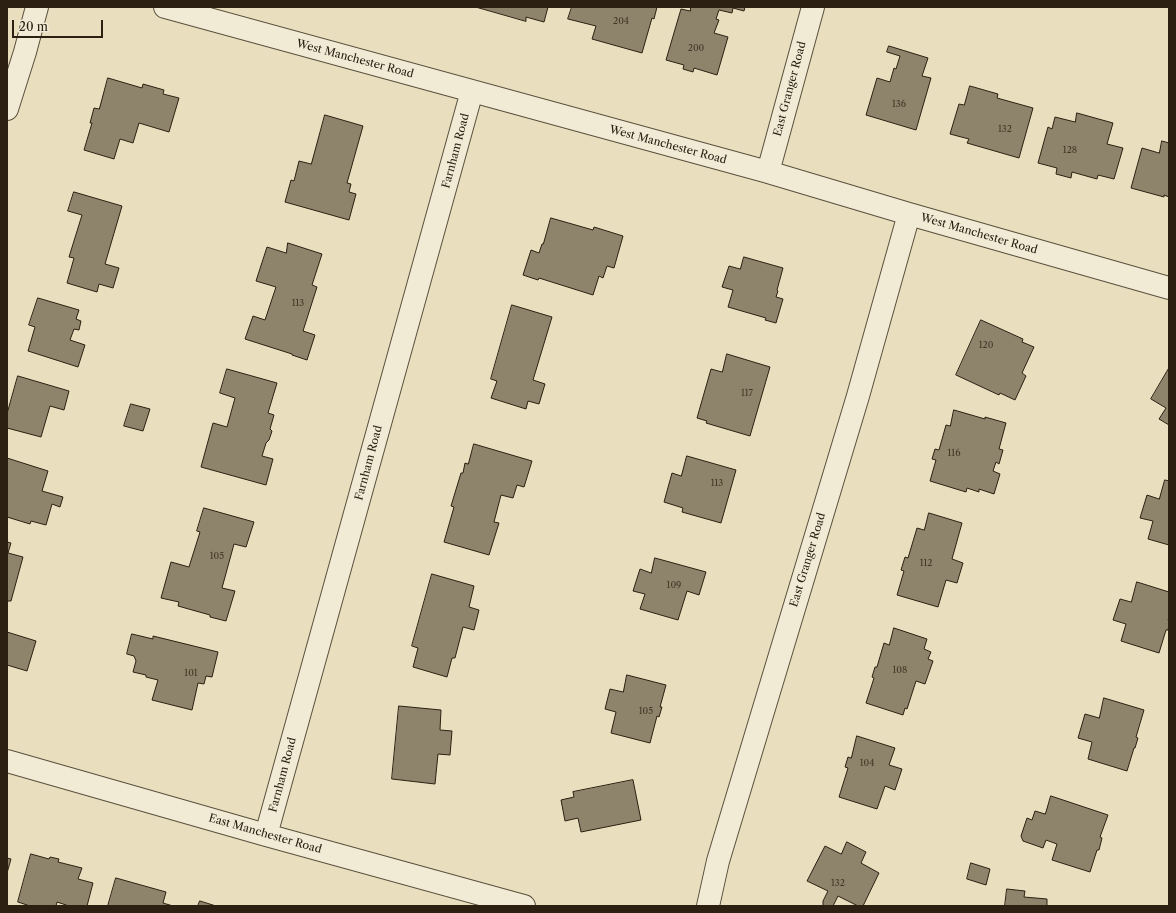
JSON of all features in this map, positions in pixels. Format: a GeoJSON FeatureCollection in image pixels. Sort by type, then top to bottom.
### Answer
{"type":"FeatureCollection","features":[{"type":"Feature","properties":{"kind":"street"},"geometry":{"type":"LineString","coordinates":[[7,109],[26,52],[37,7]]}},
{"type":"Feature","properties":{"kind":"street","name":"West Manchester Road"},"geometry":{"type":"LineString","coordinates":[[165,7],[768,172],[1169,288]]}},
{"type":"Feature","properties":{"kind":"street","name":"East Granger Road"},"geometry":{"type":"LineString","coordinates":[[768,172],[813,7]]}},
{"type":"Feature","properties":{"kind":"street","name":"Farnham Road"},"geometry":{"type":"LineString","coordinates":[[266,835],[472,91]]}},
{"type":"Feature","properties":{"kind":"street","name":"East Granger Road"},"geometry":{"type":"LineString","coordinates":[[708,906],[720,854],[858,396],[909,214]]}},
{"type":"Feature","properties":{"kind":"street","name":"East Manchester Road"},"geometry":{"type":"LineString","coordinates":[[7,761],[266,835],[524,906]]}},
{"type":"Feature","properties":{"kind":"building"},"geometry":{"type":"Polygon","coordinates":[[[476,7],[548,7],[544,22],[526,17],[526,21],[476,7]]]}},
{"type":"Feature","properties":{"kind":"building"},"geometry":{"type":"Polygon","coordinates":[[[572,7],[657,7],[654,19],[652,18],[642,53],[592,39],[596,26],[568,19],[572,7]]]}},
{"type":"Feature","properties":{"kind":"building"},"geometry":{"type":"Polygon","coordinates":[[[691,7],[745,7],[744,11],[733,8],[732,13],[719,10],[716,19],[719,20],[714,33],[728,37],[717,75],[694,68],[693,72],[683,69],[684,65],[666,60],[681,9],[690,11],[691,7]]]}},
{"type":"Feature","properties":{"kind":"building"},"geometry":{"type":"Polygon","coordinates":[[[889,46],[928,58],[922,76],[931,78],[916,130],[866,115],[877,78],[890,82],[894,68],[896,69],[900,56],[887,52],[889,46]]]}},
{"type":"Feature","properties":{"kind":"building"},"geometry":{"type":"Polygon","coordinates":[[[108,78],[142,88],[143,84],[164,90],[163,94],[179,98],[169,132],[139,123],[133,143],[120,139],[114,159],[84,150],[92,123],[90,123],[94,108],[99,109],[108,78]]]}},
{"type":"Feature","properties":{"kind":"building"},"geometry":{"type":"Polygon","coordinates":[[[970,86],[998,94],[997,98],[1033,108],[1019,158],[967,143],[969,139],[950,134],[959,104],[964,105],[970,86]]]}},
{"type":"Feature","properties":{"kind":"building"},"geometry":{"type":"Polygon","coordinates":[[[1077,113],[1113,123],[1107,144],[1123,148],[1114,179],[1098,175],[1097,179],[1072,172],[1071,178],[1056,174],[1057,168],[1038,163],[1048,127],[1052,129],[1055,117],[1075,122],[1077,113]]]}},
{"type":"Feature","properties":{"kind":"building"},"geometry":{"type":"Polygon","coordinates":[[[325,115],[363,126],[347,183],[351,184],[349,192],[356,194],[349,220],[285,202],[291,180],[294,181],[299,161],[311,164],[325,115]]]}},
{"type":"Feature","properties":{"kind":"building"},"geometry":{"type":"Polygon","coordinates":[[[1162,141],[1169,143],[1169,197],[1131,188],[1142,148],[1159,153],[1162,141]]]}},
{"type":"Feature","properties":{"kind":"building"},"geometry":{"type":"Polygon","coordinates":[[[74,192],[122,206],[105,264],[119,268],[113,288],[99,284],[97,292],[67,283],[74,258],[69,257],[82,215],[68,211],[74,192]]]}},
{"type":"Feature","properties":{"kind":"building"},"geometry":{"type":"Polygon","coordinates":[[[551,218],[593,230],[594,227],[623,236],[614,268],[607,266],[603,278],[599,276],[593,295],[539,278],[538,280],[523,275],[531,250],[539,253],[551,218]]]}},
{"type":"Feature","properties":{"kind":"building"},"geometry":{"type":"Polygon","coordinates":[[[288,243],[322,254],[312,285],[317,287],[303,331],[315,335],[307,360],[245,339],[253,316],[265,320],[276,287],[256,281],[267,247],[286,253],[288,243]]]}},
{"type":"Feature","properties":{"kind":"building"},"geometry":{"type":"Polygon","coordinates":[[[744,257],[783,268],[776,297],[783,299],[776,323],[765,320],[766,318],[728,307],[733,290],[722,287],[729,266],[740,269],[744,257]]]}},
{"type":"Feature","properties":{"kind":"building"},"geometry":{"type":"Polygon","coordinates":[[[38,298],[79,310],[76,319],[81,321],[79,330],[74,329],[70,340],[85,345],[78,367],[28,351],[35,327],[29,325],[38,298]]]}},
{"type":"Feature","properties":{"kind":"building"},"geometry":{"type":"Polygon","coordinates":[[[512,305],[552,317],[533,380],[545,384],[539,404],[528,401],[526,409],[491,398],[497,381],[491,379],[512,305]]]}},
{"type":"Feature","properties":{"kind":"building"},"geometry":{"type":"Polygon","coordinates":[[[981,320],[1023,339],[1022,342],[1034,347],[1022,373],[1026,376],[1015,400],[1000,393],[999,395],[956,375],[981,320]]]}},
{"type":"Feature","properties":{"kind":"building"},"geometry":{"type":"Polygon","coordinates":[[[727,354],[770,367],[750,436],[706,423],[707,421],[697,418],[711,369],[722,372],[727,354]]]}},
{"type":"Feature","properties":{"kind":"building"},"geometry":{"type":"Polygon","coordinates":[[[1169,368],[1169,425],[1159,419],[1166,408],[1151,399],[1169,368]]]}},
{"type":"Feature","properties":{"kind":"building"},"geometry":{"type":"Polygon","coordinates":[[[227,369],[277,383],[268,413],[274,415],[270,429],[272,431],[262,456],[273,459],[266,485],[201,467],[213,423],[227,427],[235,398],[220,393],[227,369]]]}},
{"type":"Feature","properties":{"kind":"building"},"geometry":{"type":"Polygon","coordinates":[[[18,376],[69,391],[64,410],[50,406],[41,437],[7,428],[7,414],[18,376]]]}},
{"type":"Feature","properties":{"kind":"building"},"geometry":{"type":"Polygon","coordinates":[[[131,404],[150,409],[143,431],[124,426],[131,404]]]}},
{"type":"Feature","properties":{"kind":"building"},"geometry":{"type":"Polygon","coordinates":[[[954,410],[985,419],[985,417],[1006,423],[999,449],[1003,450],[999,464],[996,462],[993,471],[1000,474],[994,494],[979,489],[979,492],[967,488],[966,492],[930,481],[936,460],[932,459],[935,449],[939,450],[946,425],[950,426],[954,410]]]}},
{"type":"Feature","properties":{"kind":"building"},"geometry":{"type":"Polygon","coordinates":[[[474,444],[532,461],[524,487],[517,485],[513,498],[501,495],[494,522],[499,523],[489,555],[444,542],[454,507],[451,506],[461,473],[463,473],[465,463],[468,464],[474,444]]]}},
{"type":"Feature","properties":{"kind":"building"},"geometry":{"type":"Polygon","coordinates":[[[687,456],[736,470],[721,523],[682,512],[683,508],[664,502],[672,473],[681,476],[687,456]]]}},
{"type":"Feature","properties":{"kind":"building"},"geometry":{"type":"Polygon","coordinates":[[[7,458],[48,471],[42,491],[63,497],[60,507],[52,504],[46,525],[31,521],[30,524],[7,517],[7,458]]]}},
{"type":"Feature","properties":{"kind":"building"},"geometry":{"type":"Polygon","coordinates":[[[1165,480],[1169,481],[1169,545],[1148,539],[1153,521],[1140,518],[1147,495],[1159,499],[1165,480]]]}},
{"type":"Feature","properties":{"kind":"building"},"geometry":{"type":"Polygon","coordinates":[[[204,508],[254,522],[246,547],[234,544],[222,588],[235,591],[226,621],[178,606],[179,602],[161,598],[171,562],[189,567],[200,532],[197,531],[204,508]]]}},
{"type":"Feature","properties":{"kind":"building"},"geometry":{"type":"Polygon","coordinates":[[[929,513],[962,523],[952,559],[963,563],[957,583],[946,580],[938,607],[897,595],[904,571],[901,570],[905,557],[908,558],[917,528],[924,530],[929,513]]]}},
{"type":"Feature","properties":{"kind":"building"},"geometry":{"type":"Polygon","coordinates":[[[7,542],[11,543],[8,553],[23,557],[11,601],[7,601],[7,542]]]}},
{"type":"Feature","properties":{"kind":"building"},"geometry":{"type":"Polygon","coordinates":[[[655,558],[706,572],[699,595],[687,591],[678,620],[640,609],[645,594],[633,591],[640,569],[651,573],[655,558]]]}},
{"type":"Feature","properties":{"kind":"building"},"geometry":{"type":"Polygon","coordinates":[[[432,574],[474,586],[469,607],[479,610],[474,630],[463,627],[455,658],[452,658],[447,677],[413,667],[418,648],[412,646],[432,574]]]}},
{"type":"Feature","properties":{"kind":"building"},"geometry":{"type":"Polygon","coordinates":[[[1137,582],[1169,592],[1169,625],[1159,653],[1121,641],[1126,624],[1113,620],[1120,599],[1131,602],[1137,582]]]}},
{"type":"Feature","properties":{"kind":"building"},"geometry":{"type":"Polygon","coordinates":[[[894,628],[927,639],[924,649],[931,652],[928,659],[933,661],[925,684],[916,681],[907,709],[905,708],[903,715],[866,703],[874,678],[872,677],[875,667],[877,667],[884,643],[889,645],[894,628]]]}},
{"type":"Feature","properties":{"kind":"building"},"geometry":{"type":"Polygon","coordinates":[[[7,632],[36,641],[27,671],[7,665],[7,632]]]}},
{"type":"Feature","properties":{"kind":"building"},"geometry":{"type":"Polygon","coordinates":[[[132,634],[153,639],[153,636],[218,652],[212,677],[206,676],[204,684],[198,683],[192,710],[152,700],[158,680],[133,672],[136,661],[134,656],[127,654],[132,634]]]}},
{"type":"Feature","properties":{"kind":"building"},"geometry":{"type":"Polygon","coordinates":[[[627,675],[666,685],[660,707],[662,707],[659,717],[657,716],[650,743],[611,733],[616,712],[605,709],[610,689],[623,692],[627,675]]]}},
{"type":"Feature","properties":{"kind":"building"},"geometry":{"type":"Polygon","coordinates":[[[1104,698],[1144,710],[1136,737],[1138,738],[1127,771],[1088,759],[1092,742],[1078,738],[1085,714],[1099,718],[1104,698]]]}},
{"type":"Feature","properties":{"kind":"building"},"geometry":{"type":"Polygon","coordinates":[[[399,706],[441,710],[440,730],[452,731],[450,755],[438,754],[435,784],[392,779],[399,706]]]}},
{"type":"Feature","properties":{"kind":"building"},"geometry":{"type":"Polygon","coordinates":[[[857,736],[895,748],[889,765],[902,769],[895,790],[885,786],[877,809],[839,797],[848,768],[845,767],[848,757],[851,758],[857,736]]]}},
{"type":"Feature","properties":{"kind":"building"},"geometry":{"type":"Polygon","coordinates":[[[633,780],[641,820],[581,832],[578,818],[565,821],[561,800],[574,797],[573,792],[633,780]]]}},
{"type":"Feature","properties":{"kind":"building"},"geometry":{"type":"Polygon","coordinates":[[[1051,796],[1108,815],[1100,837],[1102,838],[1099,850],[1097,850],[1090,872],[1052,860],[1057,844],[1046,840],[1043,848],[1023,841],[1021,836],[1027,818],[1032,820],[1035,811],[1045,814],[1051,796]]]}},
{"type":"Feature","properties":{"kind":"building"},"geometry":{"type":"Polygon","coordinates":[[[847,842],[866,852],[861,863],[879,873],[863,906],[858,906],[838,896],[833,906],[824,906],[823,901],[828,891],[807,881],[825,846],[841,854],[847,842]]]}},
{"type":"Feature","properties":{"kind":"building"},"geometry":{"type":"Polygon","coordinates":[[[31,854],[49,859],[50,857],[59,859],[58,862],[82,868],[78,879],[93,883],[87,906],[69,906],[57,902],[56,906],[30,906],[18,902],[31,854]]]}},
{"type":"Feature","properties":{"kind":"building"},"geometry":{"type":"Polygon","coordinates":[[[7,858],[11,859],[7,873],[7,858]]]}},
{"type":"Feature","properties":{"kind":"building"},"geometry":{"type":"Polygon","coordinates":[[[971,863],[990,869],[986,885],[967,879],[971,863]]]}},
{"type":"Feature","properties":{"kind":"building"},"geometry":{"type":"Polygon","coordinates":[[[116,878],[166,892],[163,903],[173,906],[108,906],[116,878]]]}},
{"type":"Feature","properties":{"kind":"building"},"geometry":{"type":"Polygon","coordinates":[[[1007,889],[1025,891],[1024,897],[1047,899],[1047,906],[1005,906],[1007,889]]]}},
{"type":"Feature","properties":{"kind":"building"},"geometry":{"type":"Polygon","coordinates":[[[200,901],[216,906],[198,906],[200,901]]]}}]}
